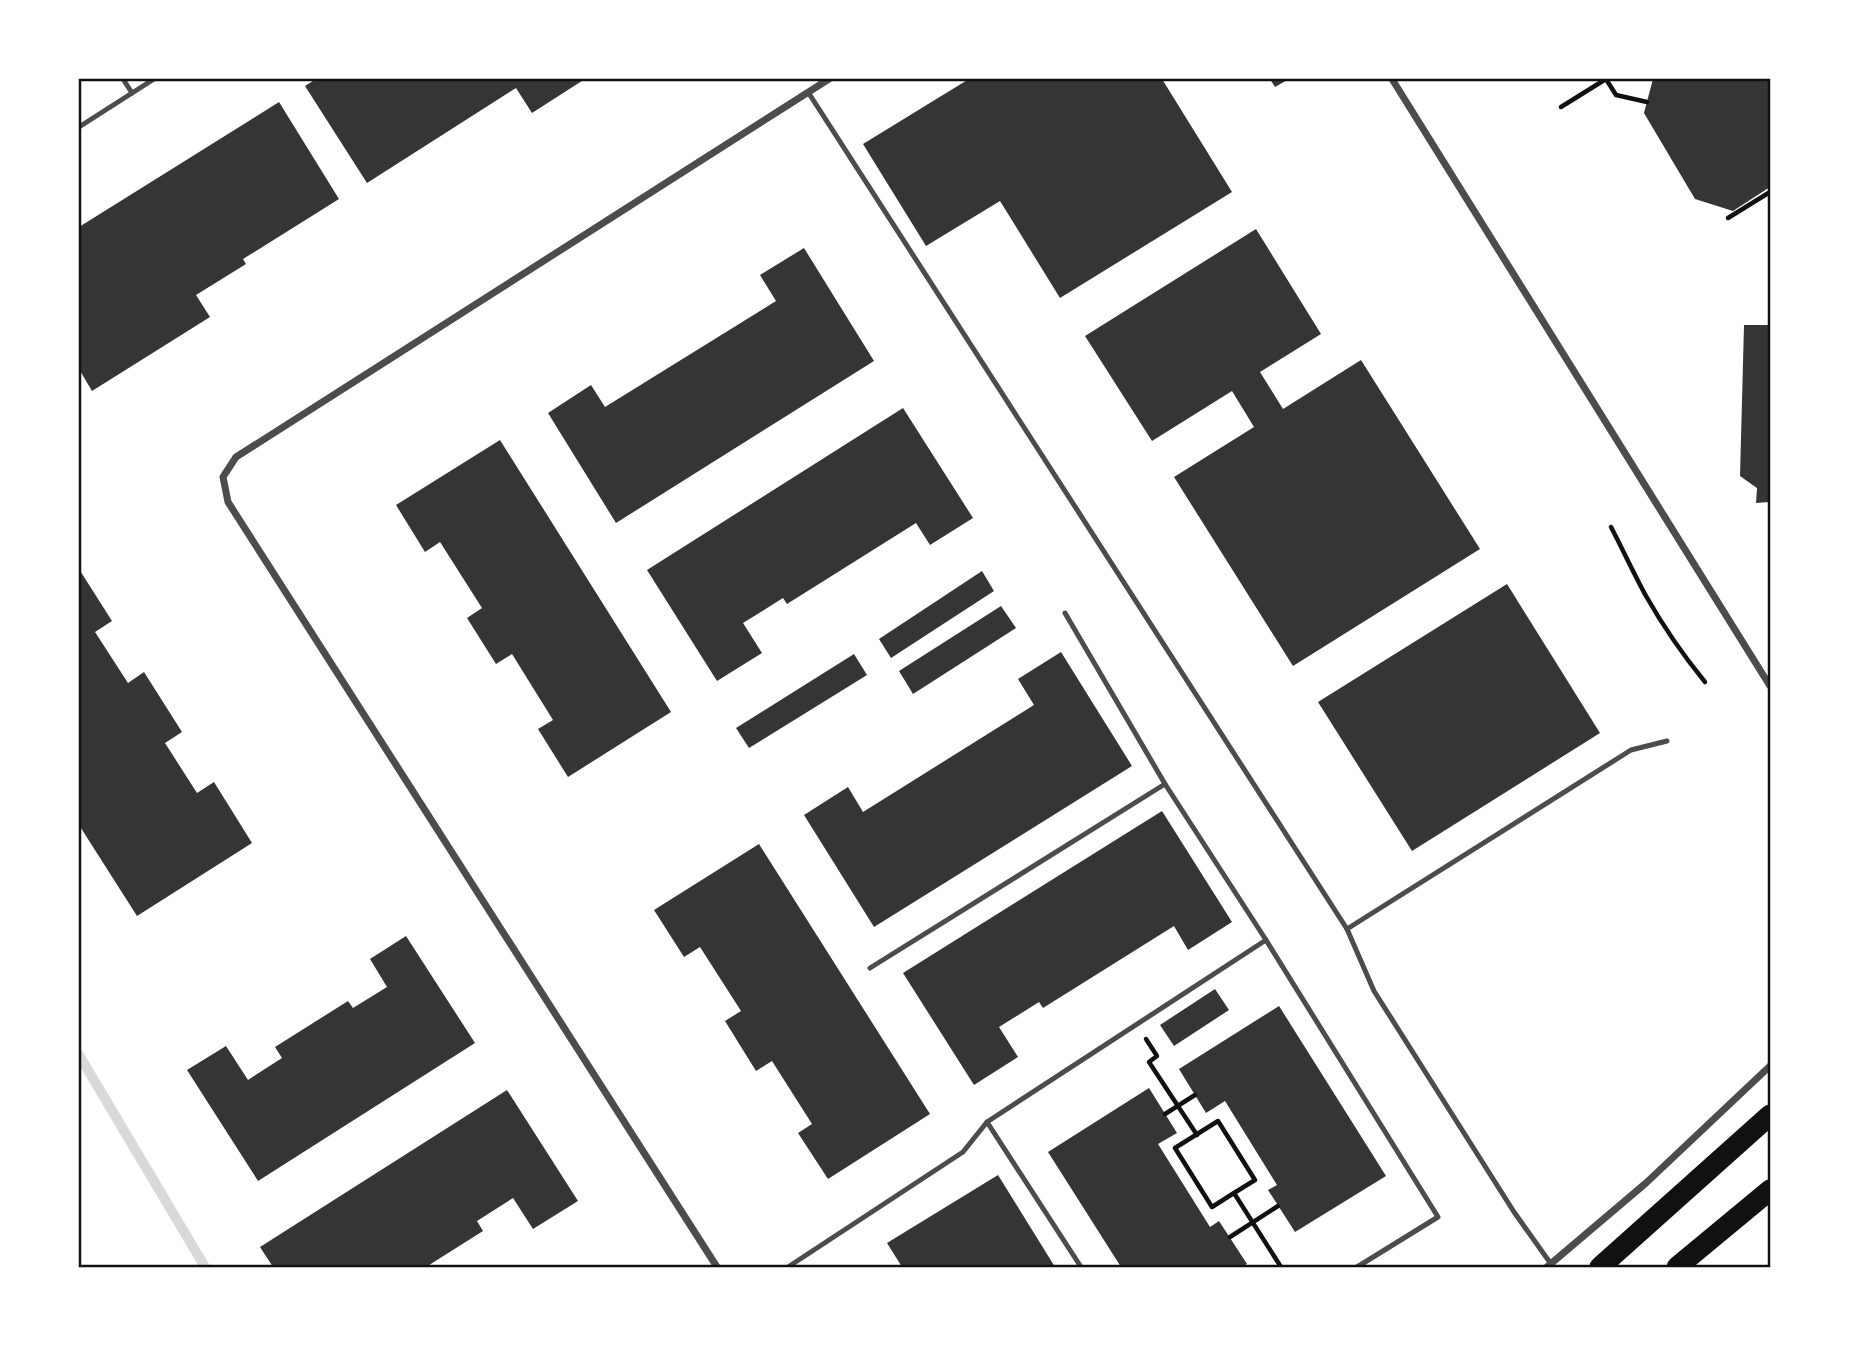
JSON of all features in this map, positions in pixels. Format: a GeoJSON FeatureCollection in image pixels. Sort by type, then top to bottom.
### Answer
{"type":"FeatureCollection","features":[{"type":"Feature","properties":{"kind":"highway"},"geometry":{"type":"LineString","coordinates":[[1600,1267],[1770,1115]]}},
{"type":"Feature","properties":{"kind":"highway"},"geometry":{"type":"LineString","coordinates":[[1677,1267],[1770,1189]]}},
{"type":"Feature","properties":{"kind":"street"},"geometry":{"type":"LineString","coordinates":[[717,1267],[233,512],[223,477],[236,457],[829,79]]}},
{"type":"Feature","properties":{"kind":"street"},"geometry":{"type":"LineString","coordinates":[[1392,79],[1770,686]]}},
{"type":"Feature","properties":{"kind":"street"},"geometry":{"type":"LineString","coordinates":[[1549,1266],[1646,1183],[1770,1066]]}},
{"type":"Feature","properties":{"kind":"lane"},"geometry":{"type":"LineString","coordinates":[[123,79],[132,93]]}},
{"type":"Feature","properties":{"kind":"lane"},"geometry":{"type":"LineString","coordinates":[[79,127],[154,79]]}},
{"type":"Feature","properties":{"kind":"lane"},"geometry":{"type":"LineString","coordinates":[[808,92],[1347,929],[1374,991],[1549,1266]]}},
{"type":"Feature","properties":{"kind":"lane"},"geometry":{"type":"LineString","coordinates":[[1065,613],[1165,784],[1266,940],[1438,1217],[1357,1267]]}},
{"type":"Feature","properties":{"kind":"lane"},"geometry":{"type":"LineString","coordinates":[[1347,929],[1631,750],[1667,741]]}},
{"type":"Feature","properties":{"kind":"lane"},"geometry":{"type":"LineString","coordinates":[[870,968],[1165,784]]}},
{"type":"Feature","properties":{"kind":"lane"},"geometry":{"type":"LineString","coordinates":[[788,1267],[963,1152],[987,1122],[1266,940]]}},
{"type":"Feature","properties":{"kind":"lane"},"geometry":{"type":"LineString","coordinates":[[987,1122],[1081,1267]]}},
{"type":"Feature","properties":{"kind":"path"},"geometry":{"type":"LineString","coordinates":[[1561,107],[1606,79],[1616,95],[1647,102]]}},
{"type":"Feature","properties":{"kind":"path"},"geometry":{"type":"LineString","coordinates":[[1728,218],[1770,192]]}},
{"type":"Feature","properties":{"kind":"path"},"geometry":{"type":"LineString","coordinates":[[1611,527],[1662,622],[1682,654],[1705,682]]}},
{"type":"Feature","properties":{"kind":"path"},"geometry":{"type":"LineString","coordinates":[[1137,1024],[1157,1056],[1149,1062],[1197,1135]]}},
{"type":"Feature","properties":{"kind":"path"},"geometry":{"type":"LineString","coordinates":[[1165,1114],[1195,1095]]}},
{"type":"Feature","properties":{"kind":"path"},"geometry":{"type":"LineString","coordinates":[[1218,1121],[1255,1180],[1234,1193],[1212,1207],[1175,1149],[1218,1121]]}},
{"type":"Feature","properties":{"kind":"path"},"geometry":{"type":"LineString","coordinates":[[1234,1193],[1281,1267]]}},
{"type":"Feature","properties":{"kind":"path"},"geometry":{"type":"LineString","coordinates":[[1230,1237],[1278,1206]]}},
{"type":"Feature","properties":{"kind":"building"},"geometry":{"type":"Polygon","coordinates":[[[316,79],[585,79],[532,113],[516,88],[367,183],[305,86],[316,79]]]}},
{"type":"Feature","properties":{"kind":"building"},"geometry":{"type":"Polygon","coordinates":[[[969,79],[1162,79],[1232,192],[1060,298],[1000,201],[926,246],[863,144],[969,79]]]}},
{"type":"Feature","properties":{"kind":"building"},"geometry":{"type":"Polygon","coordinates":[[[1270,79],[1289,79],[1275,87],[1270,79]]]}},
{"type":"Feature","properties":{"kind":"building"},"geometry":{"type":"Polygon","coordinates":[[[1653,79],[1770,79],[1770,187],[1733,211],[1695,199],[1644,113],[1653,79]]]}},
{"type":"Feature","properties":{"kind":"building"},"geometry":{"type":"Polygon","coordinates":[[[279,102],[339,199],[243,259],[246,264],[196,295],[210,317],[92,391],[79,369],[79,227],[279,102]]]}},
{"type":"Feature","properties":{"kind":"building"},"geometry":{"type":"Polygon","coordinates":[[[1256,229],[1321,334],[1260,372],[1283,409],[1361,360],[1480,549],[1293,666],[1174,477],[1254,427],[1232,391],[1152,441],[1085,336],[1256,229]]]}},
{"type":"Feature","properties":{"kind":"building"},"geometry":{"type":"Polygon","coordinates":[[[804,248],[874,361],[616,523],[548,413],[591,385],[605,407],[776,301],[760,275],[804,248]]]}},
{"type":"Feature","properties":{"kind":"building"},"geometry":{"type":"Polygon","coordinates":[[[1744,325],[1770,325],[1770,502],[1756,503],[1757,488],[1740,476],[1744,325]]]}},
{"type":"Feature","properties":{"kind":"building"},"geometry":{"type":"Polygon","coordinates":[[[903,408],[973,518],[930,545],[916,523],[787,604],[783,598],[743,623],[762,653],[717,681],[647,570],[903,408]]]}},
{"type":"Feature","properties":{"kind":"building"},"geometry":{"type":"Polygon","coordinates":[[[500,440],[671,712],[568,777],[538,729],[553,720],[512,654],[496,664],[467,618],[482,608],[440,542],[425,552],[396,505],[500,440]]]}},
{"type":"Feature","properties":{"kind":"building"},"geometry":{"type":"Polygon","coordinates":[[[79,569],[112,621],[95,632],[128,683],[144,672],[182,732],[165,743],[197,793],[214,782],[252,843],[137,916],[79,825],[79,569]]]}},
{"type":"Feature","properties":{"kind":"building"},"geometry":{"type":"Polygon","coordinates":[[[982,571],[994,591],[891,658],[879,639],[982,571]]]}},
{"type":"Feature","properties":{"kind":"building"},"geometry":{"type":"Polygon","coordinates":[[[1507,584],[1600,733],[1412,851],[1318,702],[1507,584]]]}},
{"type":"Feature","properties":{"kind":"building"},"geometry":{"type":"Polygon","coordinates":[[[1001,606],[1016,628],[913,694],[899,671],[1001,606]]]}},
{"type":"Feature","properties":{"kind":"building"},"geometry":{"type":"Polygon","coordinates":[[[1061,652],[1132,766],[874,927],[804,815],[848,787],[863,812],[1034,705],[1018,679],[1061,652]]]}},
{"type":"Feature","properties":{"kind":"building"},"geometry":{"type":"Polygon","coordinates":[[[854,654],[867,675],[749,748],[736,728],[854,654]]]}},
{"type":"Feature","properties":{"kind":"building"},"geometry":{"type":"Polygon","coordinates":[[[1162,811],[1232,922],[1188,950],[1174,926],[1043,1008],[1039,1002],[999,1027],[1018,1057],[974,1085],[903,973],[1162,811]]]}},
{"type":"Feature","properties":{"kind":"building"},"geometry":{"type":"Polygon","coordinates":[[[759,844],[930,1114],[828,1179],[798,1133],[812,1124],[772,1061],[756,1071],[725,1021],[741,1011],[700,947],[684,957],[654,910],[759,844]]]}},
{"type":"Feature","properties":{"kind":"building"},"geometry":{"type":"Polygon","coordinates":[[[406,936],[475,1043],[258,1181],[187,1070],[226,1046],[248,1080],[282,1058],[275,1047],[348,1001],[353,1008],[387,987],[370,959],[406,936]]]}},
{"type":"Feature","properties":{"kind":"building"},"geometry":{"type":"Polygon","coordinates":[[[1215,989],[1229,1010],[1174,1046],[1160,1025],[1215,989]]]}},
{"type":"Feature","properties":{"kind":"building"},"geometry":{"type":"Polygon","coordinates":[[[1279,1006],[1386,1176],[1295,1232],[1268,1190],[1277,1185],[1225,1101],[1206,1113],[1179,1069],[1279,1006]]]}},
{"type":"Feature","properties":{"kind":"building"},"geometry":{"type":"Polygon","coordinates":[[[1149,1088],[1177,1133],[1158,1144],[1210,1227],[1219,1221],[1247,1264],[1241,1267],[1121,1267],[1048,1152],[1149,1088]]]}},
{"type":"Feature","properties":{"kind":"building"},"geometry":{"type":"Polygon","coordinates":[[[507,1090],[578,1201],[533,1229],[513,1198],[477,1221],[483,1231],[426,1267],[273,1267],[260,1247],[507,1090]]]}},
{"type":"Feature","properties":{"kind":"building"},"geometry":{"type":"Polygon","coordinates":[[[998,1175],[1055,1267],[902,1267],[887,1243],[998,1175]]]}},
{"type":"Feature","properties":{"kind":"waterway"},"geometry":{"type":"LineString","coordinates":[[79,1055],[205,1267]]}}]}
